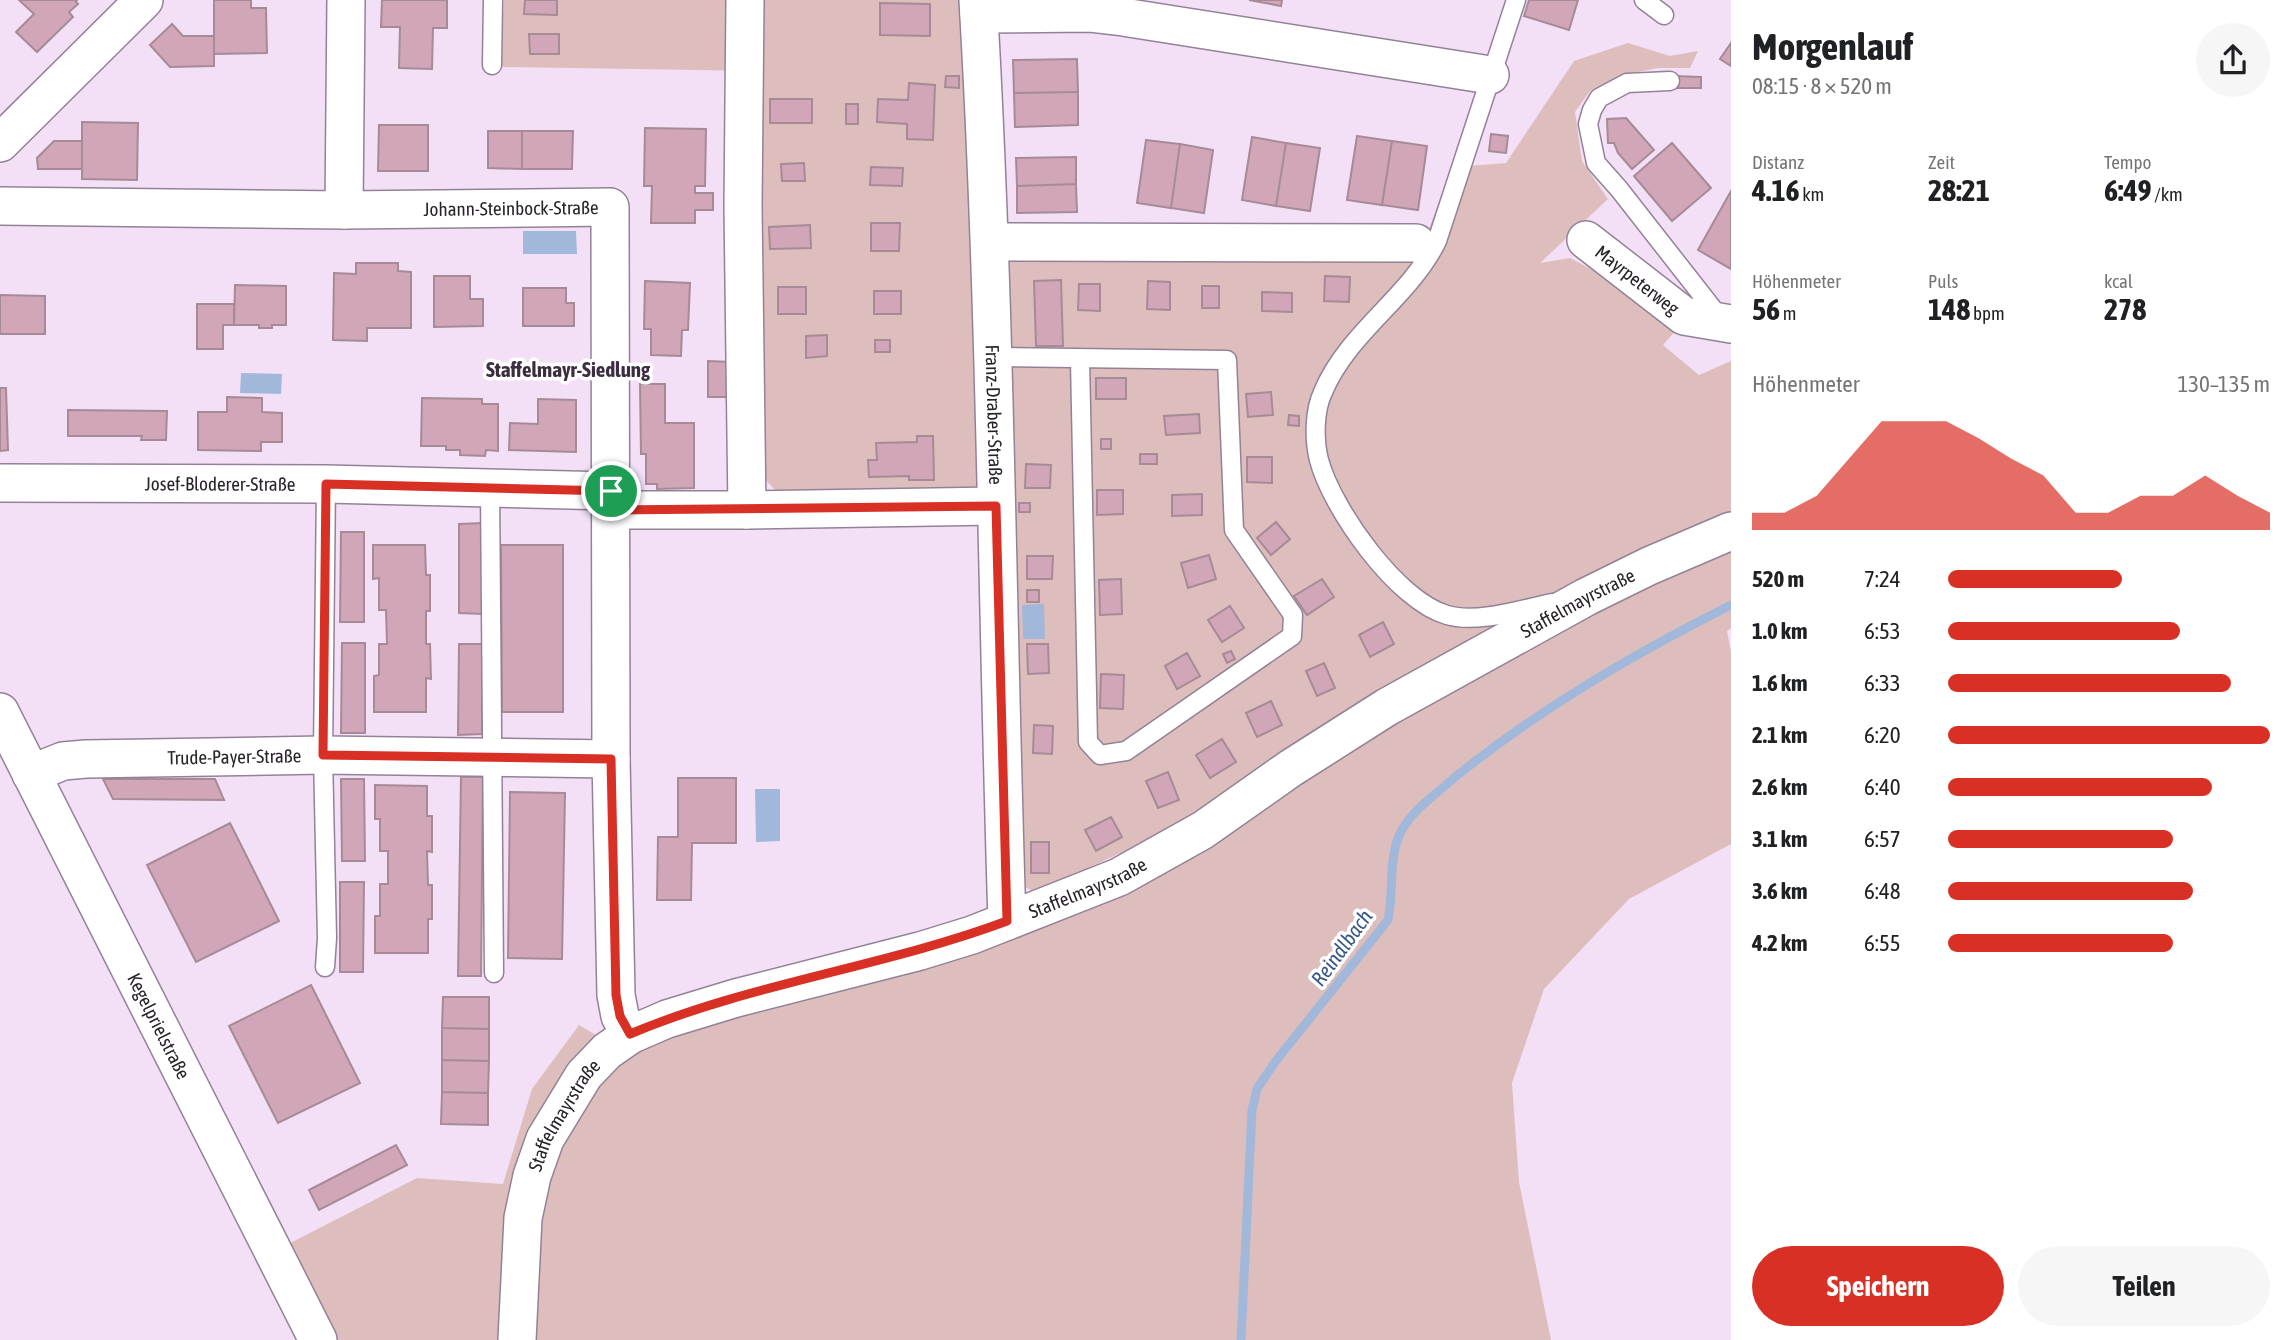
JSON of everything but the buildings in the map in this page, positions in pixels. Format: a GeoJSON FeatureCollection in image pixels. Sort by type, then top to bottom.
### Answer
{"type":"FeatureCollection","features":[{"type":"Feature","properties":{"kind":"street"},"geometry":{"type":"LineString","coordinates":[[0,144],[144,0]]}},
{"type":"Feature","properties":{"kind":"street"},"geometry":{"type":"LineString","coordinates":[[344,210],[346,0]]}},
{"type":"Feature","properties":{"kind":"street"},"geometry":{"type":"LineString","coordinates":[[745,0],[743,206],[747,510]]}},
{"type":"Feature","properties":{"kind":"street","name":"Franz-Draber-Straße"},"geometry":{"type":"LineString","coordinates":[[1007,921],[990,242],[978,7],[1123,17],[1490,75]]}},
{"type":"Feature","properties":{"kind":"street","name":"Johann-Steinbock-Straße"},"geometry":{"type":"LineString","coordinates":[[0,206],[344,210],[610,207],[611,759],[616,995],[620,1016],[630,1034]]}},
{"type":"Feature","properties":{"kind":"street","name":"Mayrpeterweg"},"geometry":{"type":"LineString","coordinates":[[1586,240],[1684,316],[1728,324]]}},
{"type":"Feature","properties":{"kind":"street"},"geometry":{"type":"LineString","coordinates":[[990,242],[1416,243]]}},
{"type":"Feature","properties":{"kind":"street","name":"Josef-Bloderer-Straße"},"geometry":{"type":"LineString","coordinates":[[0,483],[326,484],[490,488],[611,501],[747,510],[996,506]]}},
{"type":"Feature","properties":{"kind":"street","name":"Staffelmayrstraße"},"geometry":{"type":"LineString","coordinates":[[517,1340],[523,1218],[540,1152],[566,1102],[584,1075],[607,1051],[630,1034],[667,1018],[736,998],[920,951],[1007,921],[1119,877],[1202,830],[1291,768],[1387,707],[1586,597],[1649,566],[1731,531]]}},
{"type":"Feature","properties":{"kind":"street","name":"Kegelprielstraße"},"geometry":{"type":"LineString","coordinates":[[0,712],[317,1340]]}},
{"type":"Feature","properties":{"kind":"street","name":"Trude-Payer-Straße"},"geometry":{"type":"LineString","coordinates":[[31,774],[63,761],[86,759],[323,755],[611,759]]}},
{"type":"Feature","properties":{"kind":"lane"},"geometry":{"type":"LineString","coordinates":[[492,65],[493,0]]}},
{"type":"Feature","properties":{"kind":"lane"},"geometry":{"type":"LineString","coordinates":[[1516,0],[1437,241],[1427,262],[1347,350],[1322,393],[1316,427],[1319,459],[1331,491],[1362,540],[1397,584],[1420,602],[1447,615],[1471,619],[1586,597]]}},
{"type":"Feature","properties":{"kind":"lane"},"geometry":{"type":"LineString","coordinates":[[1644,0],[1664,15]]}},
{"type":"Feature","properties":{"kind":"lane"},"geometry":{"type":"LineString","coordinates":[[1670,81],[1627,83],[1599,98],[1588,124],[1596,163],[1728,324]]}},
{"type":"Feature","properties":{"kind":"lane"},"geometry":{"type":"LineString","coordinates":[[991,357],[1227,360],[1234,530],[1293,615],[1292,636],[1126,751],[1100,755],[1088,742],[1080,360]]}},
{"type":"Feature","properties":{"kind":"lane"},"geometry":{"type":"LineString","coordinates":[[325,967],[327,938],[323,755],[326,484]]}},
{"type":"Feature","properties":{"kind":"lane"},"geometry":{"type":"LineString","coordinates":[[490,488],[494,973]]}},
{"type":"Feature","properties":{"kind":"shaded area"},"geometry":{"type":"Polygon","coordinates":[[[504,0],[968,0],[970,257],[1421,251],[1454,161],[1468,166],[1506,163],[1574,61],[1628,43],[1670,56],[1698,51],[1690,68],[1658,68],[1623,75],[1590,91],[1575,112],[1582,161],[1608,199],[1540,263],[1570,258],[1610,279],[1677,329],[1663,345],[1699,375],[1731,361],[1731,628],[1727,631],[1731,652],[1731,844],[1629,899],[1544,989],[1512,1083],[1519,1182],[1551,1340],[299,1340],[261,1258],[417,1178],[503,1184],[532,1089],[579,1025],[625,1052],[668,1033],[1101,902],[1162,874],[1190,857],[1281,758],[1152,838],[1036,893],[1020,884],[1014,494],[775,490],[765,479],[759,71],[500,67],[504,0]]]}},
{"type":"Feature","properties":{"kind":"water"},"geometry":{"type":"Polygon","coordinates":[[[523,231],[576,231],[577,254],[523,254],[523,231]]]}},
{"type":"Feature","properties":{"kind":"water"},"geometry":{"type":"Polygon","coordinates":[[[241,373],[282,374],[281,394],[240,393],[241,373]]]}},
{"type":"Feature","properties":{"kind":"water"},"geometry":{"type":"Polygon","coordinates":[[[1044,604],[1045,639],[1023,639],[1022,605],[1044,604]]]}},
{"type":"Feature","properties":{"kind":"water"},"geometry":{"type":"Polygon","coordinates":[[[755,789],[780,789],[780,841],[756,842],[755,789]]]}},
{"type":"Feature","properties":{"kind":"waterway","name":"Reindlbach"},"geometry":{"type":"LineString","coordinates":[[1241,1340],[1252,1110],[1257,1089],[1275,1062],[1388,920],[1393,857],[1404,827],[1416,811],[1454,778],[1553,706],[1623,663],[1731,605]]}},
{"type":"Feature","properties":{"kind":"district","name":"Staffelmayr-Siedlung"},"geometry":{"type":"Point","coordinates":[568,370]}},
{"type":"Feature","properties":{"kind":"route"},"geometry":{"type":"LineString","coordinates":[[326,484],[611,491],[611,510],[996,506],[1007,921],[920,951],[667,1018],[630,1034],[620,1016],[616,995],[611,759],[323,755],[326,484]]}}]}
